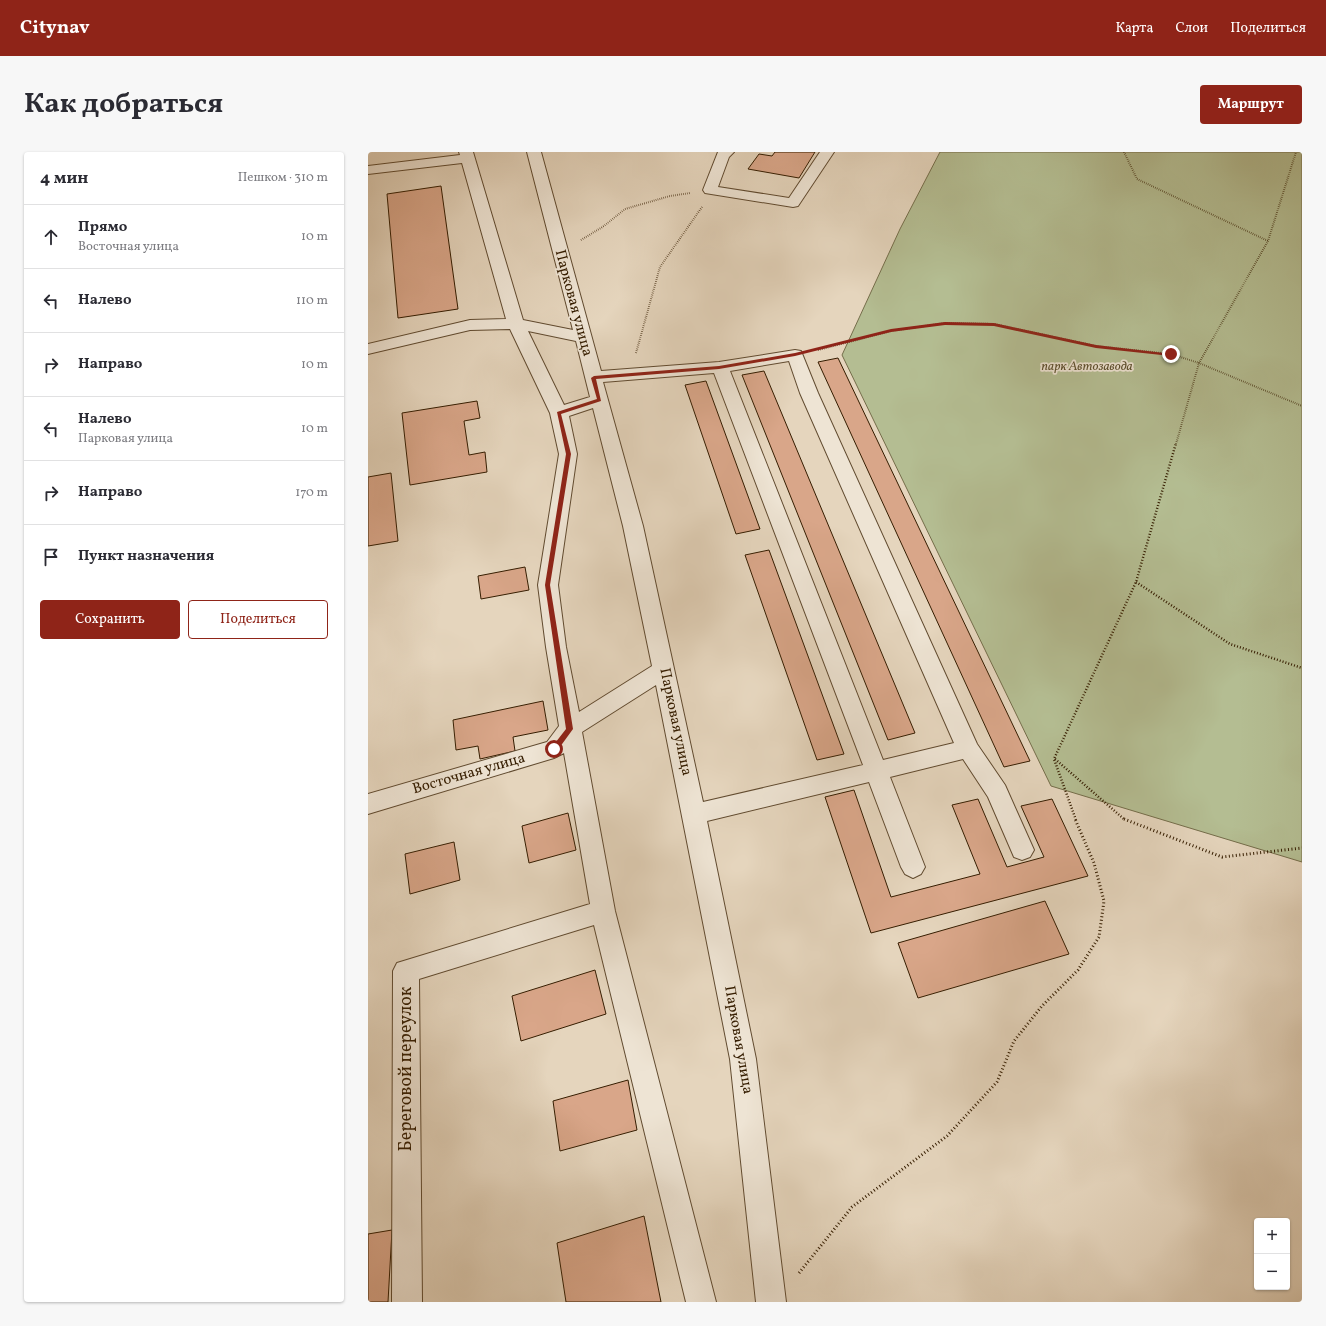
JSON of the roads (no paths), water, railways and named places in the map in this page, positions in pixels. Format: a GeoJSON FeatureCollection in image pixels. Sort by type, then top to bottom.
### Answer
{"type":"FeatureCollection","features":[{"type":"Feature","properties":{"kind":"street","name":"Парковая улица"},"geometry":{"type":"LineString","coordinates":[[534,152],[633,526],[694,814],[743,1059],[771,1302]]}},
{"type":"Feature","properties":{"kind":"street"},"geometry":{"type":"LineString","coordinates":[[727,152],[723,155],[710,190],[793,203],[827,152]]}},
{"type":"Feature","properties":{"kind":"street"},"geometry":{"type":"LineString","coordinates":[[368,170],[467,155],[516,324],[558,413],[568,454],[548,585],[570,729],[603,911],[701,1302]]}},
{"type":"Feature","properties":{"kind":"street"},"geometry":{"type":"LineString","coordinates":[[368,349],[470,325],[516,324],[583,337]]}},
{"type":"Feature","properties":{"kind":"street"},"geometry":{"type":"LineString","coordinates":[[594,378],[719,367],[795,355],[809,393],[968,749],[997,792],[1022,850]]}},
{"type":"Feature","properties":{"kind":"street"},"geometry":{"type":"LineString","coordinates":[[719,367],[728,384],[913,867]]}},
{"type":"Feature","properties":{"kind":"street"},"geometry":{"type":"LineString","coordinates":[[558,413],[600,400]]}},
{"type":"Feature","properties":{"kind":"street","name":"Восточная улица"},"geometry":{"type":"LineString","coordinates":[[368,804],[554,749],[570,729],[664,669]]}},
{"type":"Feature","properties":{"kind":"street"},"geometry":{"type":"LineString","coordinates":[[694,814],[968,749]]}},
{"type":"Feature","properties":{"kind":"street","name":"Береговой переулок"},"geometry":{"type":"LineString","coordinates":[[407,1302],[406,971],[603,911]]}},
{"type":"Feature","properties":{"kind":"park label","name":"парк Автозавода"},"geometry":{"type":"Point","coordinates":[1087,367]}}]}
